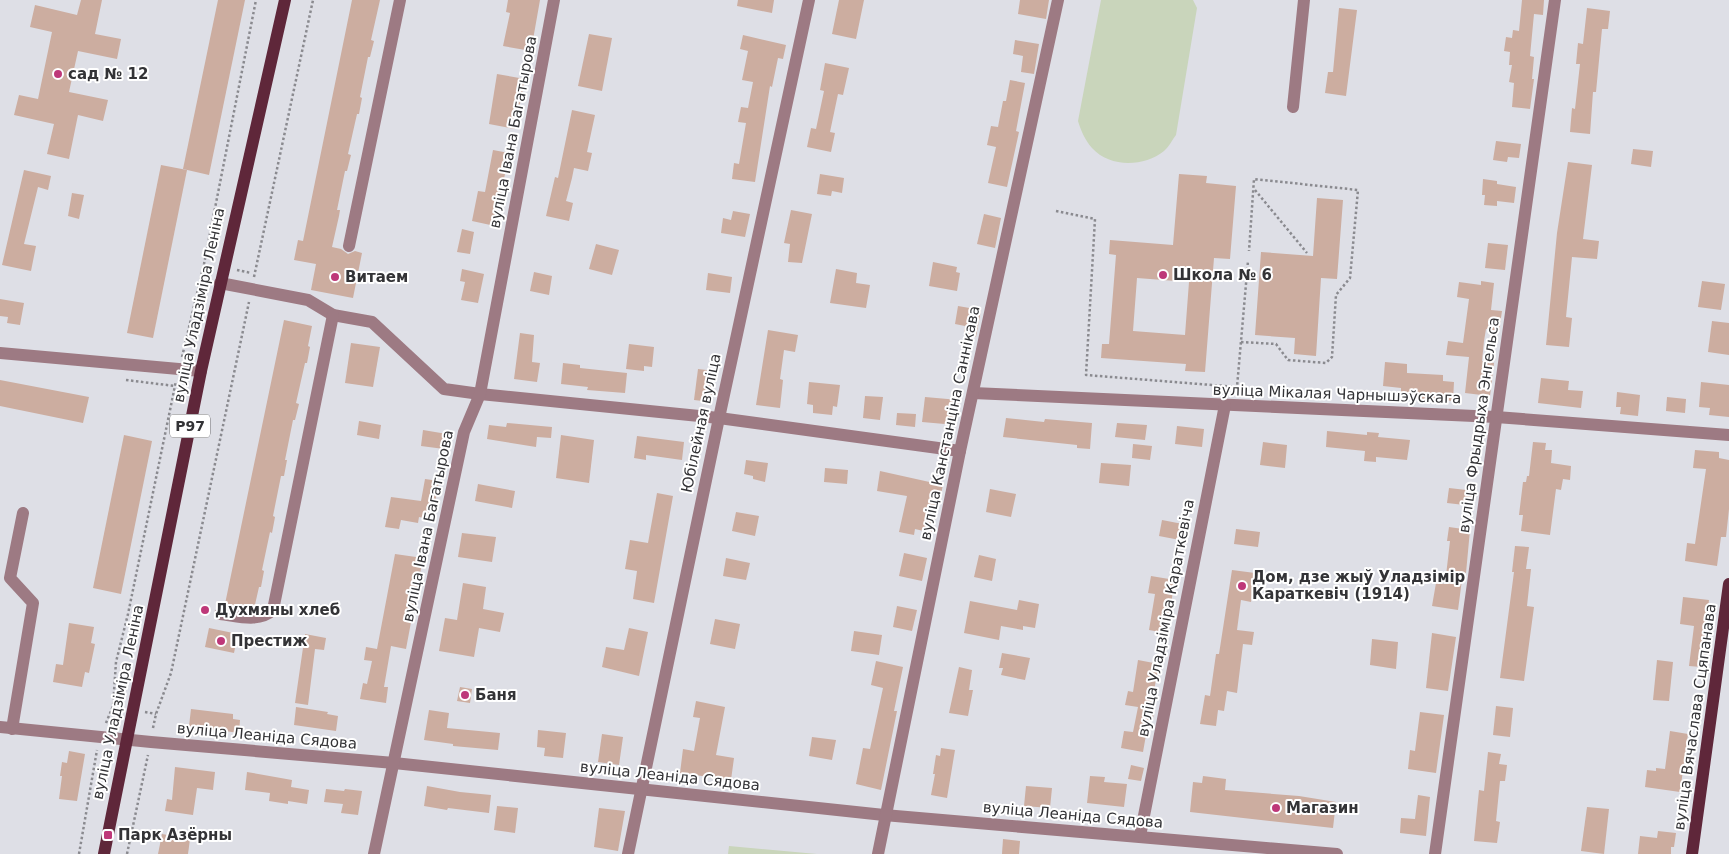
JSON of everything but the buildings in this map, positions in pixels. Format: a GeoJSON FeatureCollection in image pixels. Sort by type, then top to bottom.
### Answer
{"type":"FeatureCollection","features":[{"type":"Feature","properties":{"kind":"main road","name":"вуліца Уладзіміра Леніна"},"geometry":{"type":"LineString","coordinates":[[104,854],[166,553],[201,371],[285,0]]}},
{"type":"Feature","properties":{"kind":"main road","name":"вуліца Вячаслава Сцяпанава"},"geometry":{"type":"LineString","coordinates":[[1692,854],[1729,584]]}},
{"type":"Feature","properties":{"kind":"street"},"geometry":{"type":"LineString","coordinates":[[349,246],[400,0]]}},
{"type":"Feature","properties":{"kind":"street","name":"вуліца Івана Багатырова"},"geometry":{"type":"LineString","coordinates":[[374,854],[464,432],[480,394],[554,0]]}},
{"type":"Feature","properties":{"kind":"street","name":"Юбілейная вуліца"},"geometry":{"type":"LineString","coordinates":[[628,854],[809,0]]}},
{"type":"Feature","properties":{"kind":"street","name":"вуліца Канстанціна Саннікава"},"geometry":{"type":"LineString","coordinates":[[878,854],[884,815],[960,451],[1058,0]]}},
{"type":"Feature","properties":{"kind":"street"},"geometry":{"type":"LineString","coordinates":[[1293,108],[1304,0]]}},
{"type":"Feature","properties":{"kind":"street","name":"вуліца Фрыдрыха Энгельса"},"geometry":{"type":"LineString","coordinates":[[1435,854],[1555,0]]}},
{"type":"Feature","properties":{"kind":"street"},"geometry":{"type":"LineString","coordinates":[[220,284],[308,300],[332,315],[372,322],[444,389],[719,418],[960,451]]}},
{"type":"Feature","properties":{"kind":"street"},"geometry":{"type":"LineString","coordinates":[[220,614],[255,618],[266,616],[273,610],[332,315]]}},
{"type":"Feature","properties":{"kind":"street"},"geometry":{"type":"LineString","coordinates":[[0,354],[201,371]]}},
{"type":"Feature","properties":{"kind":"street","name":"вуліца Мікалая Чарнышэўскага"},"geometry":{"type":"LineString","coordinates":[[973,393],[1496,416],[1729,436]]}},
{"type":"Feature","properties":{"kind":"street","name":"вуліца Уладзіміра Караткевіча"},"geometry":{"type":"LineString","coordinates":[[1140,836],[1225,405]]}},
{"type":"Feature","properties":{"kind":"street"},"geometry":{"type":"LineString","coordinates":[[6,728],[33,603],[10,578],[23,513]]}},
{"type":"Feature","properties":{"kind":"street","name":"вуліца Леаніда Сядова"},"geometry":{"type":"LineString","coordinates":[[6,728],[394,763],[884,815],[1337,854]]}},
{"type":"Feature","properties":{"kind":"path"},"geometry":{"type":"LineString","coordinates":[[128,614],[179,369],[204,264],[256,0]]}},
{"type":"Feature","properties":{"kind":"path"},"geometry":{"type":"LineString","coordinates":[[181,620],[314,0]]}},
{"type":"Feature","properties":{"kind":"path"},"geometry":{"type":"LineString","coordinates":[[1241,342],[1276,344],[1288,360],[1326,363],[1332,357],[1336,295],[1350,278],[1358,190],[1254,179],[1249,251]]}},
{"type":"Feature","properties":{"kind":"path"},"geometry":{"type":"LineString","coordinates":[[1254,189],[1307,253]]}},
{"type":"Feature","properties":{"kind":"path"},"geometry":{"type":"LineString","coordinates":[[1056,211],[1095,219],[1086,375],[1237,387],[1248,261]]}},
{"type":"Feature","properties":{"kind":"green space"},"geometry":{"type":"Polygon","coordinates":[[[1101,0],[1193,0],[1197,8],[1176,135],[1164,151],[1147,160],[1127,163],[1117,162],[1099,155],[1087,142],[1078,121],[1101,0]]]}},
{"type":"Feature","properties":{"kind":"green space"},"geometry":{"type":"Polygon","coordinates":[[[729,846],[817,854],[728,854],[729,846]]]}},
{"type":"Feature","properties":{"kind":"place","name":"сад № 12"},"geometry":{"type":"Point","coordinates":[58,74]}},
{"type":"Feature","properties":{"kind":"place","name":"Школа № 6"},"geometry":{"type":"Point","coordinates":[1163,275]}},
{"type":"Feature","properties":{"kind":"place","name":"Витаем"},"geometry":{"type":"Point","coordinates":[335,277]}},
{"type":"Feature","properties":{"kind":"place","name":"Дом, дзе жыў Уладзімір Караткевіч (1914)"},"geometry":{"type":"Point","coordinates":[1242,586]}},
{"type":"Feature","properties":{"kind":"place","name":"Духмяны хлеб"},"geometry":{"type":"Point","coordinates":[205,610]}},
{"type":"Feature","properties":{"kind":"place","name":"Престиж"},"geometry":{"type":"Point","coordinates":[221,641]}},
{"type":"Feature","properties":{"kind":"place","name":"Баня"},"geometry":{"type":"Point","coordinates":[465,695]}},
{"type":"Feature","properties":{"kind":"place","name":"Магазин"},"geometry":{"type":"Point","coordinates":[1276,808]}},
{"type":"Feature","properties":{"kind":"place","name":"Парк Азёрны"},"geometry":{"type":"Point","coordinates":[108,835]}}]}
